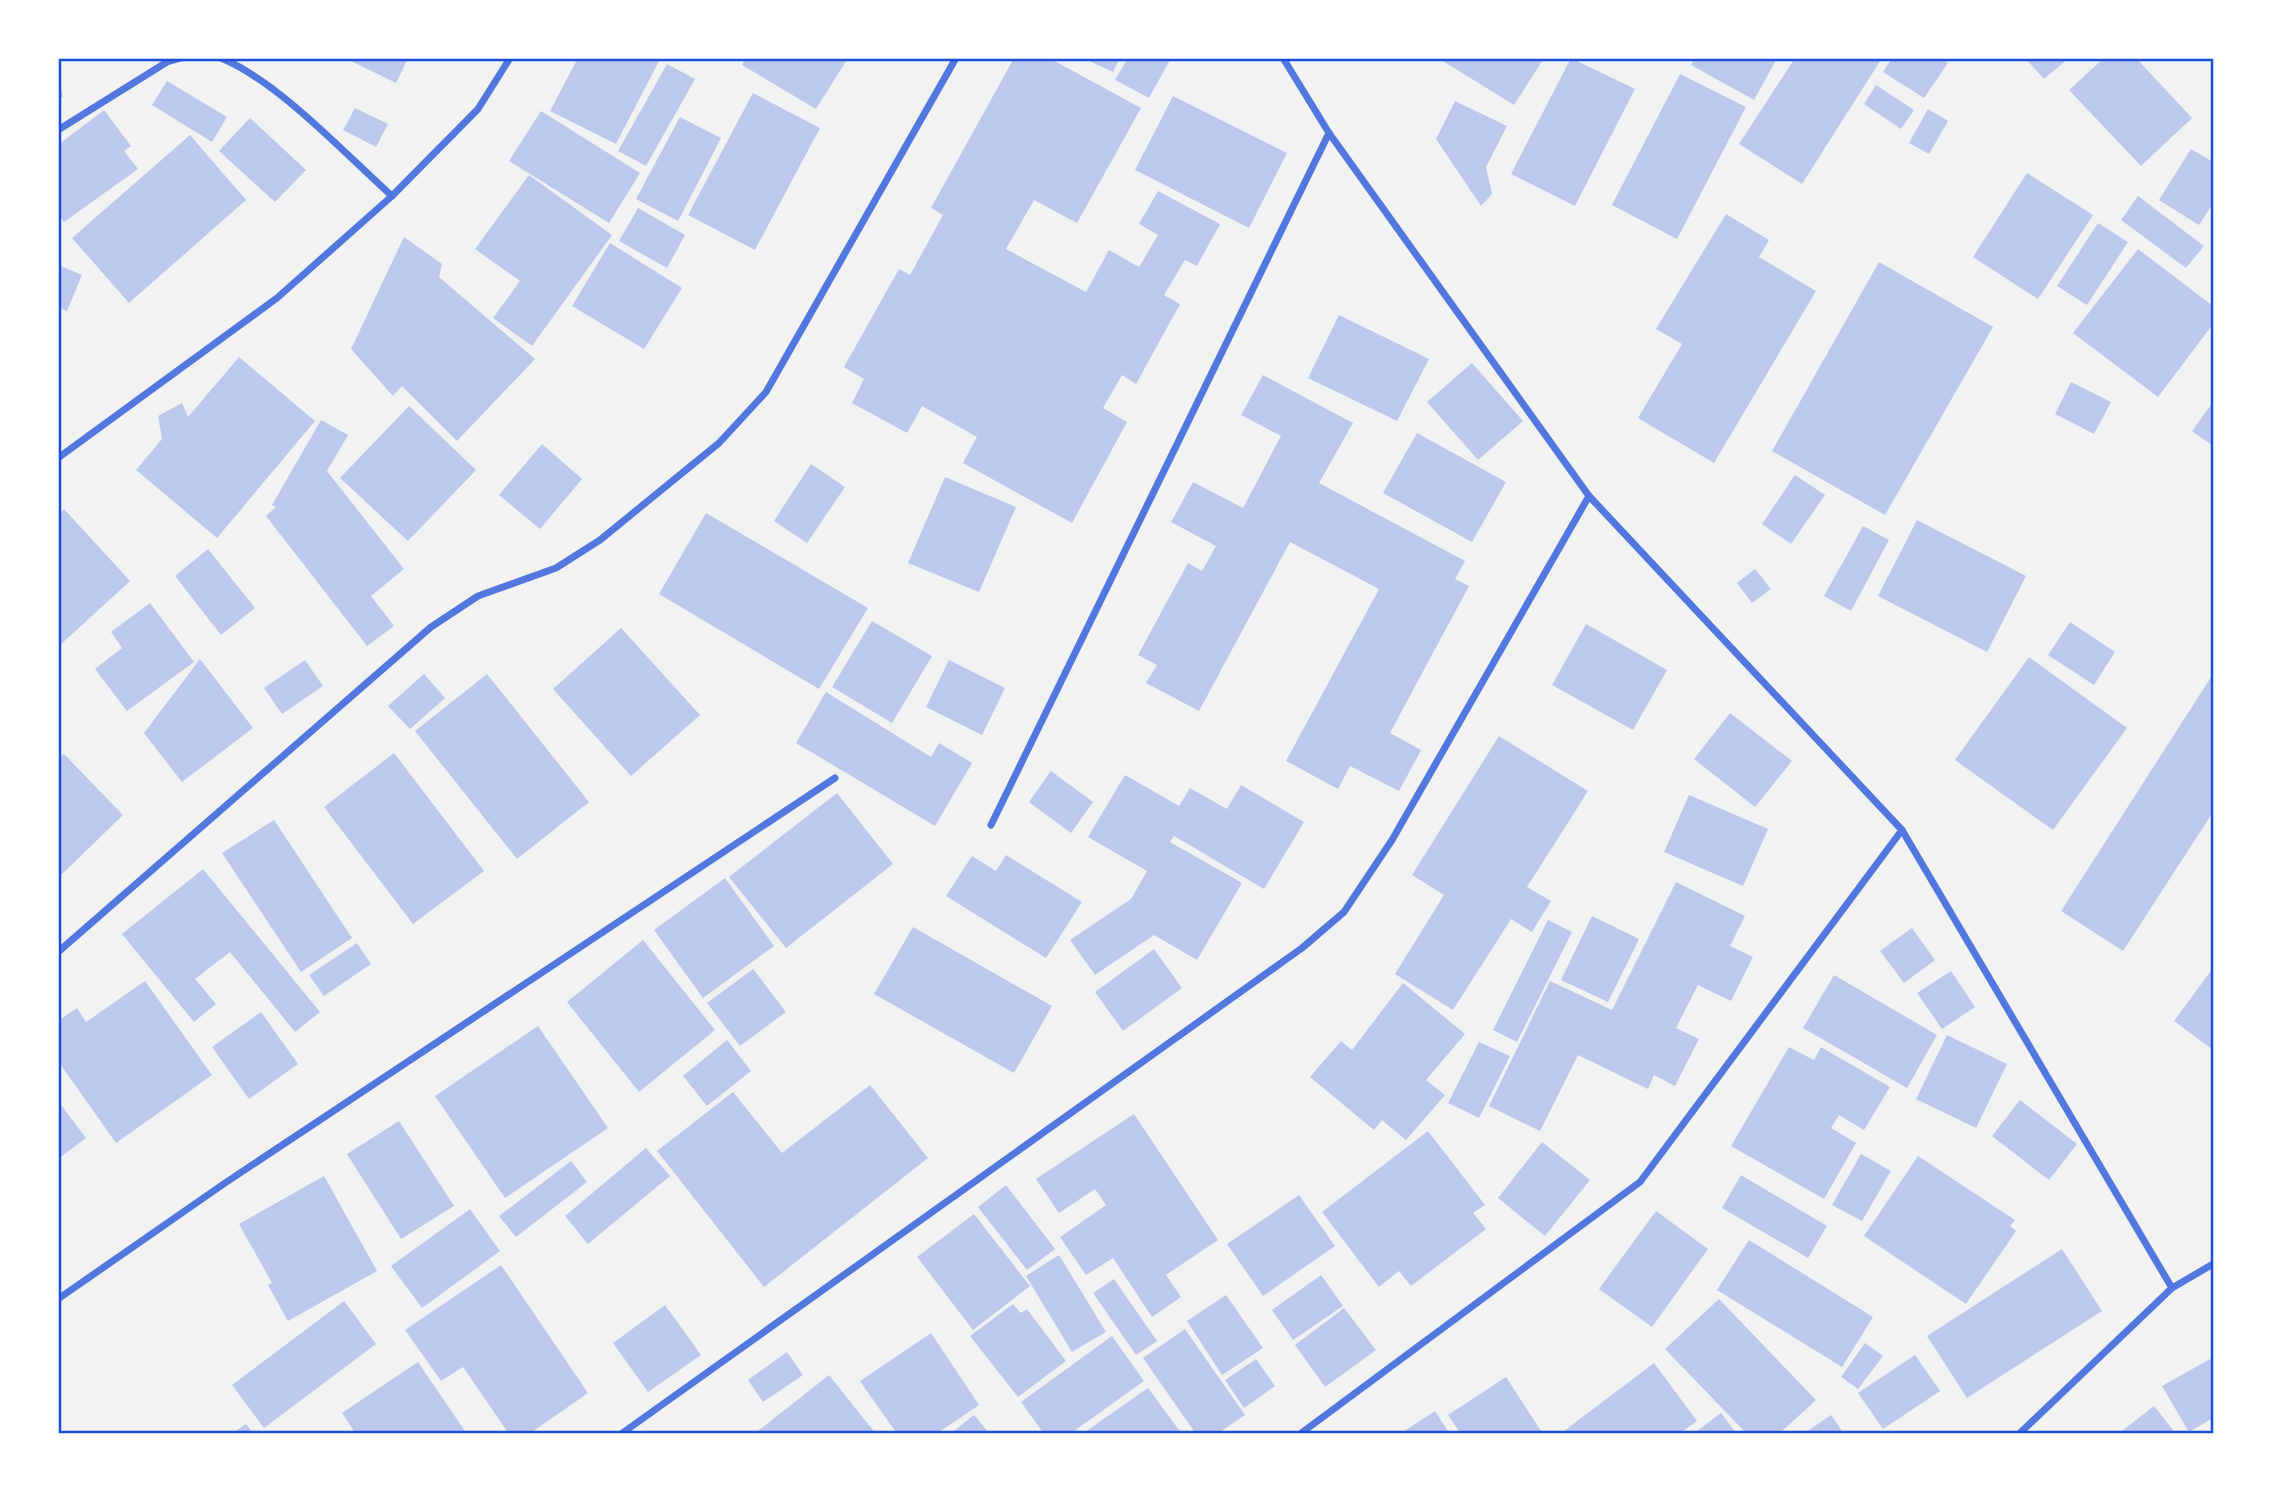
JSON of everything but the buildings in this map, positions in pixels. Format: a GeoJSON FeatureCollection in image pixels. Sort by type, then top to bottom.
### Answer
{"type":"FeatureCollection","features":[{"type":"Feature","properties":{"kind":"street"},"geometry":{"type":"LineString","coordinates":[[58,130],[167,62],[181,58]]}},
{"type":"Feature","properties":{"kind":"street"},"geometry":{"type":"LineString","coordinates":[[220,58],[235,64],[276,93],[392,196]]}},
{"type":"Feature","properties":{"kind":"street"},"geometry":{"type":"LineString","coordinates":[[58,458],[277,298],[392,196],[478,109],[510,58]]}},
{"type":"Feature","properties":{"kind":"street"},"geometry":{"type":"LineString","coordinates":[[58,952],[431,627],[478,596],[555,568],[600,540],[719,443],[766,392],[956,58]]}},
{"type":"Feature","properties":{"kind":"street"},"geometry":{"type":"LineString","coordinates":[[1283,58],[1329,133],[1589,496],[1902,830],[2172,1288]]}},
{"type":"Feature","properties":{"kind":"street"},"geometry":{"type":"LineString","coordinates":[[991,825],[1329,133]]}},
{"type":"Feature","properties":{"kind":"street"},"geometry":{"type":"LineString","coordinates":[[621,1434],[1302,948],[1344,912],[1392,840],[1589,496]]}},
{"type":"Feature","properties":{"kind":"street"},"geometry":{"type":"LineString","coordinates":[[58,1299],[225,1183],[835,778]]}},
{"type":"Feature","properties":{"kind":"street"},"geometry":{"type":"LineString","coordinates":[[1300,1434],[1640,1182],[1902,830]]}},
{"type":"Feature","properties":{"kind":"street"},"geometry":{"type":"LineString","coordinates":[[2019,1434],[2172,1288],[2213,1264]]}}]}
